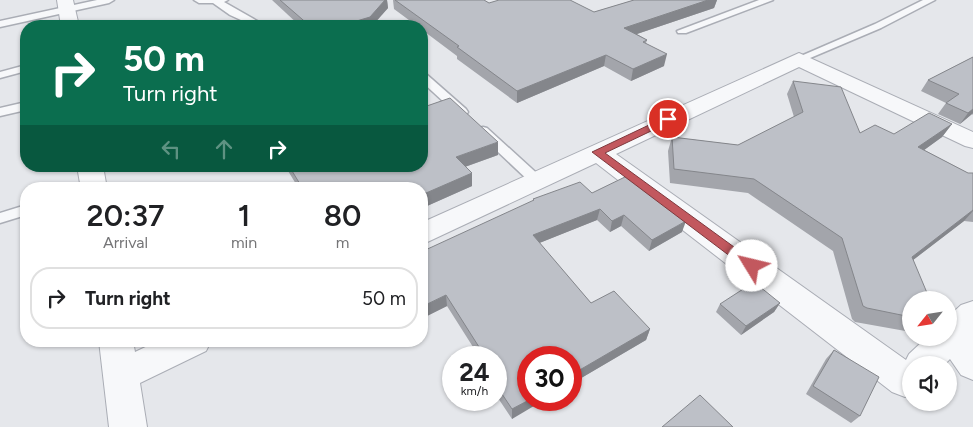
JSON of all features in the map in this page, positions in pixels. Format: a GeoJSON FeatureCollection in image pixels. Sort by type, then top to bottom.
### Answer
{"type":"FeatureCollection","features":[{"type":"Feature","properties":{"kind":"street"},"geometry":{"type":"LineString","coordinates":[[66,4],[69,20]]}},
{"type":"Feature","properties":{"kind":"street"},"geometry":{"type":"LineString","coordinates":[[428,232],[799,59],[973,141]]}},
{"type":"Feature","properties":{"kind":"street"},"geometry":{"type":"LineString","coordinates":[[598,152],[902,378]]}},
{"type":"Feature","properties":{"kind":"street"},"geometry":{"type":"LineString","coordinates":[[958,336],[973,364]]}},
{"type":"Feature","properties":{"kind":"street"},"geometry":{"type":"LineString","coordinates":[[930,356],[940,346]]}},
{"type":"Feature","properties":{"kind":"street"},"geometry":{"type":"LineString","coordinates":[[117,347],[128,427]]}},
{"type":"Feature","properties":{"kind":"street"},"geometry":{"type":"LineString","coordinates":[[121,376],[181,347]]}},
{"type":"Feature","properties":{"kind":"lane"},"geometry":{"type":"LineString","coordinates":[[0,24],[66,4],[109,0]]}},
{"type":"Feature","properties":{"kind":"lane"},"geometry":{"type":"LineString","coordinates":[[199,0],[219,0],[232,13],[248,20]]}},
{"type":"Feature","properties":{"kind":"lane"},"geometry":{"type":"LineString","coordinates":[[682,32],[768,0]]}},
{"type":"Feature","properties":{"kind":"lane"},"geometry":{"type":"LineString","coordinates":[[799,59],[878,26],[930,0]]}},
{"type":"Feature","properties":{"kind":"lane"},"geometry":{"type":"LineString","coordinates":[[0,75],[20,70]]}},
{"type":"Feature","properties":{"kind":"lane"},"geometry":{"type":"LineString","coordinates":[[428,81],[537,180]]}},
{"type":"Feature","properties":{"kind":"lane"},"geometry":{"type":"LineString","coordinates":[[0,112],[20,107]]}},
{"type":"Feature","properties":{"kind":"lane"},"geometry":{"type":"LineString","coordinates":[[0,218],[20,212]]}},
{"type":"Feature","properties":{"kind":"building"},"geometry":{"type":"Polygon","coordinates":[[[280,0],[385,0],[370,17],[360,20],[303,20],[280,0]]]}},
{"type":"Feature","properties":{"kind":"building"},"geometry":{"type":"Polygon","coordinates":[[[395,0],[484,0],[489,3],[499,0],[570,0],[594,12],[634,0],[708,0],[624,28],[647,40],[643,42],[667,54],[633,69],[606,55],[517,91],[457,47],[459,46],[428,24],[428,20],[423,20],[395,0]]]}},
{"type":"Feature","properties":{"kind":"building"},"geometry":{"type":"Polygon","coordinates":[[[973,57],[973,109],[968,113],[946,103],[959,94],[928,80],[973,57]]]}},
{"type":"Feature","properties":{"kind":"building"},"geometry":{"type":"Polygon","coordinates":[[[793,81],[841,87],[860,133],[875,125],[894,134],[929,113],[952,124],[918,147],[968,173],[973,173],[973,210],[912,257],[926,291],[902,291],[902,315],[863,306],[842,238],[754,179],[674,169],[672,137],[738,145],[803,112],[793,81]]]}},
{"type":"Feature","properties":{"kind":"building"},"geometry":{"type":"Polygon","coordinates":[[[450,98],[498,142],[456,157],[472,173],[428,192],[428,182],[299,182],[293,172],[428,172],[428,106],[450,98]]]}},
{"type":"Feature","properties":{"kind":"building"},"geometry":{"type":"Polygon","coordinates":[[[627,176],[686,221],[652,240],[624,215],[612,221],[600,209],[533,235],[591,303],[614,291],[650,329],[582,369],[582,346],[517,346],[517,406],[512,409],[507,402],[507,346],[478,346],[446,295],[428,304],[428,249],[533,199],[580,182],[592,193],[627,176]]]}},
{"type":"Feature","properties":{"kind":"building"},"geometry":{"type":"Polygon","coordinates":[[[754,282],[780,303],[746,326],[720,304],[754,282]]]}},
{"type":"Feature","properties":{"kind":"building"},"geometry":{"type":"Polygon","coordinates":[[[834,350],[879,377],[860,416],[813,386],[834,350]]]}},
{"type":"Feature","properties":{"kind":"building"},"geometry":{"type":"Polygon","coordinates":[[[700,395],[733,427],[662,427],[700,395]]]}},
{"type":"Feature","properties":{"kind":"route"},"geometry":{"type":"LineString","coordinates":[[668,119],[598,152],[752,266]]}}]}
